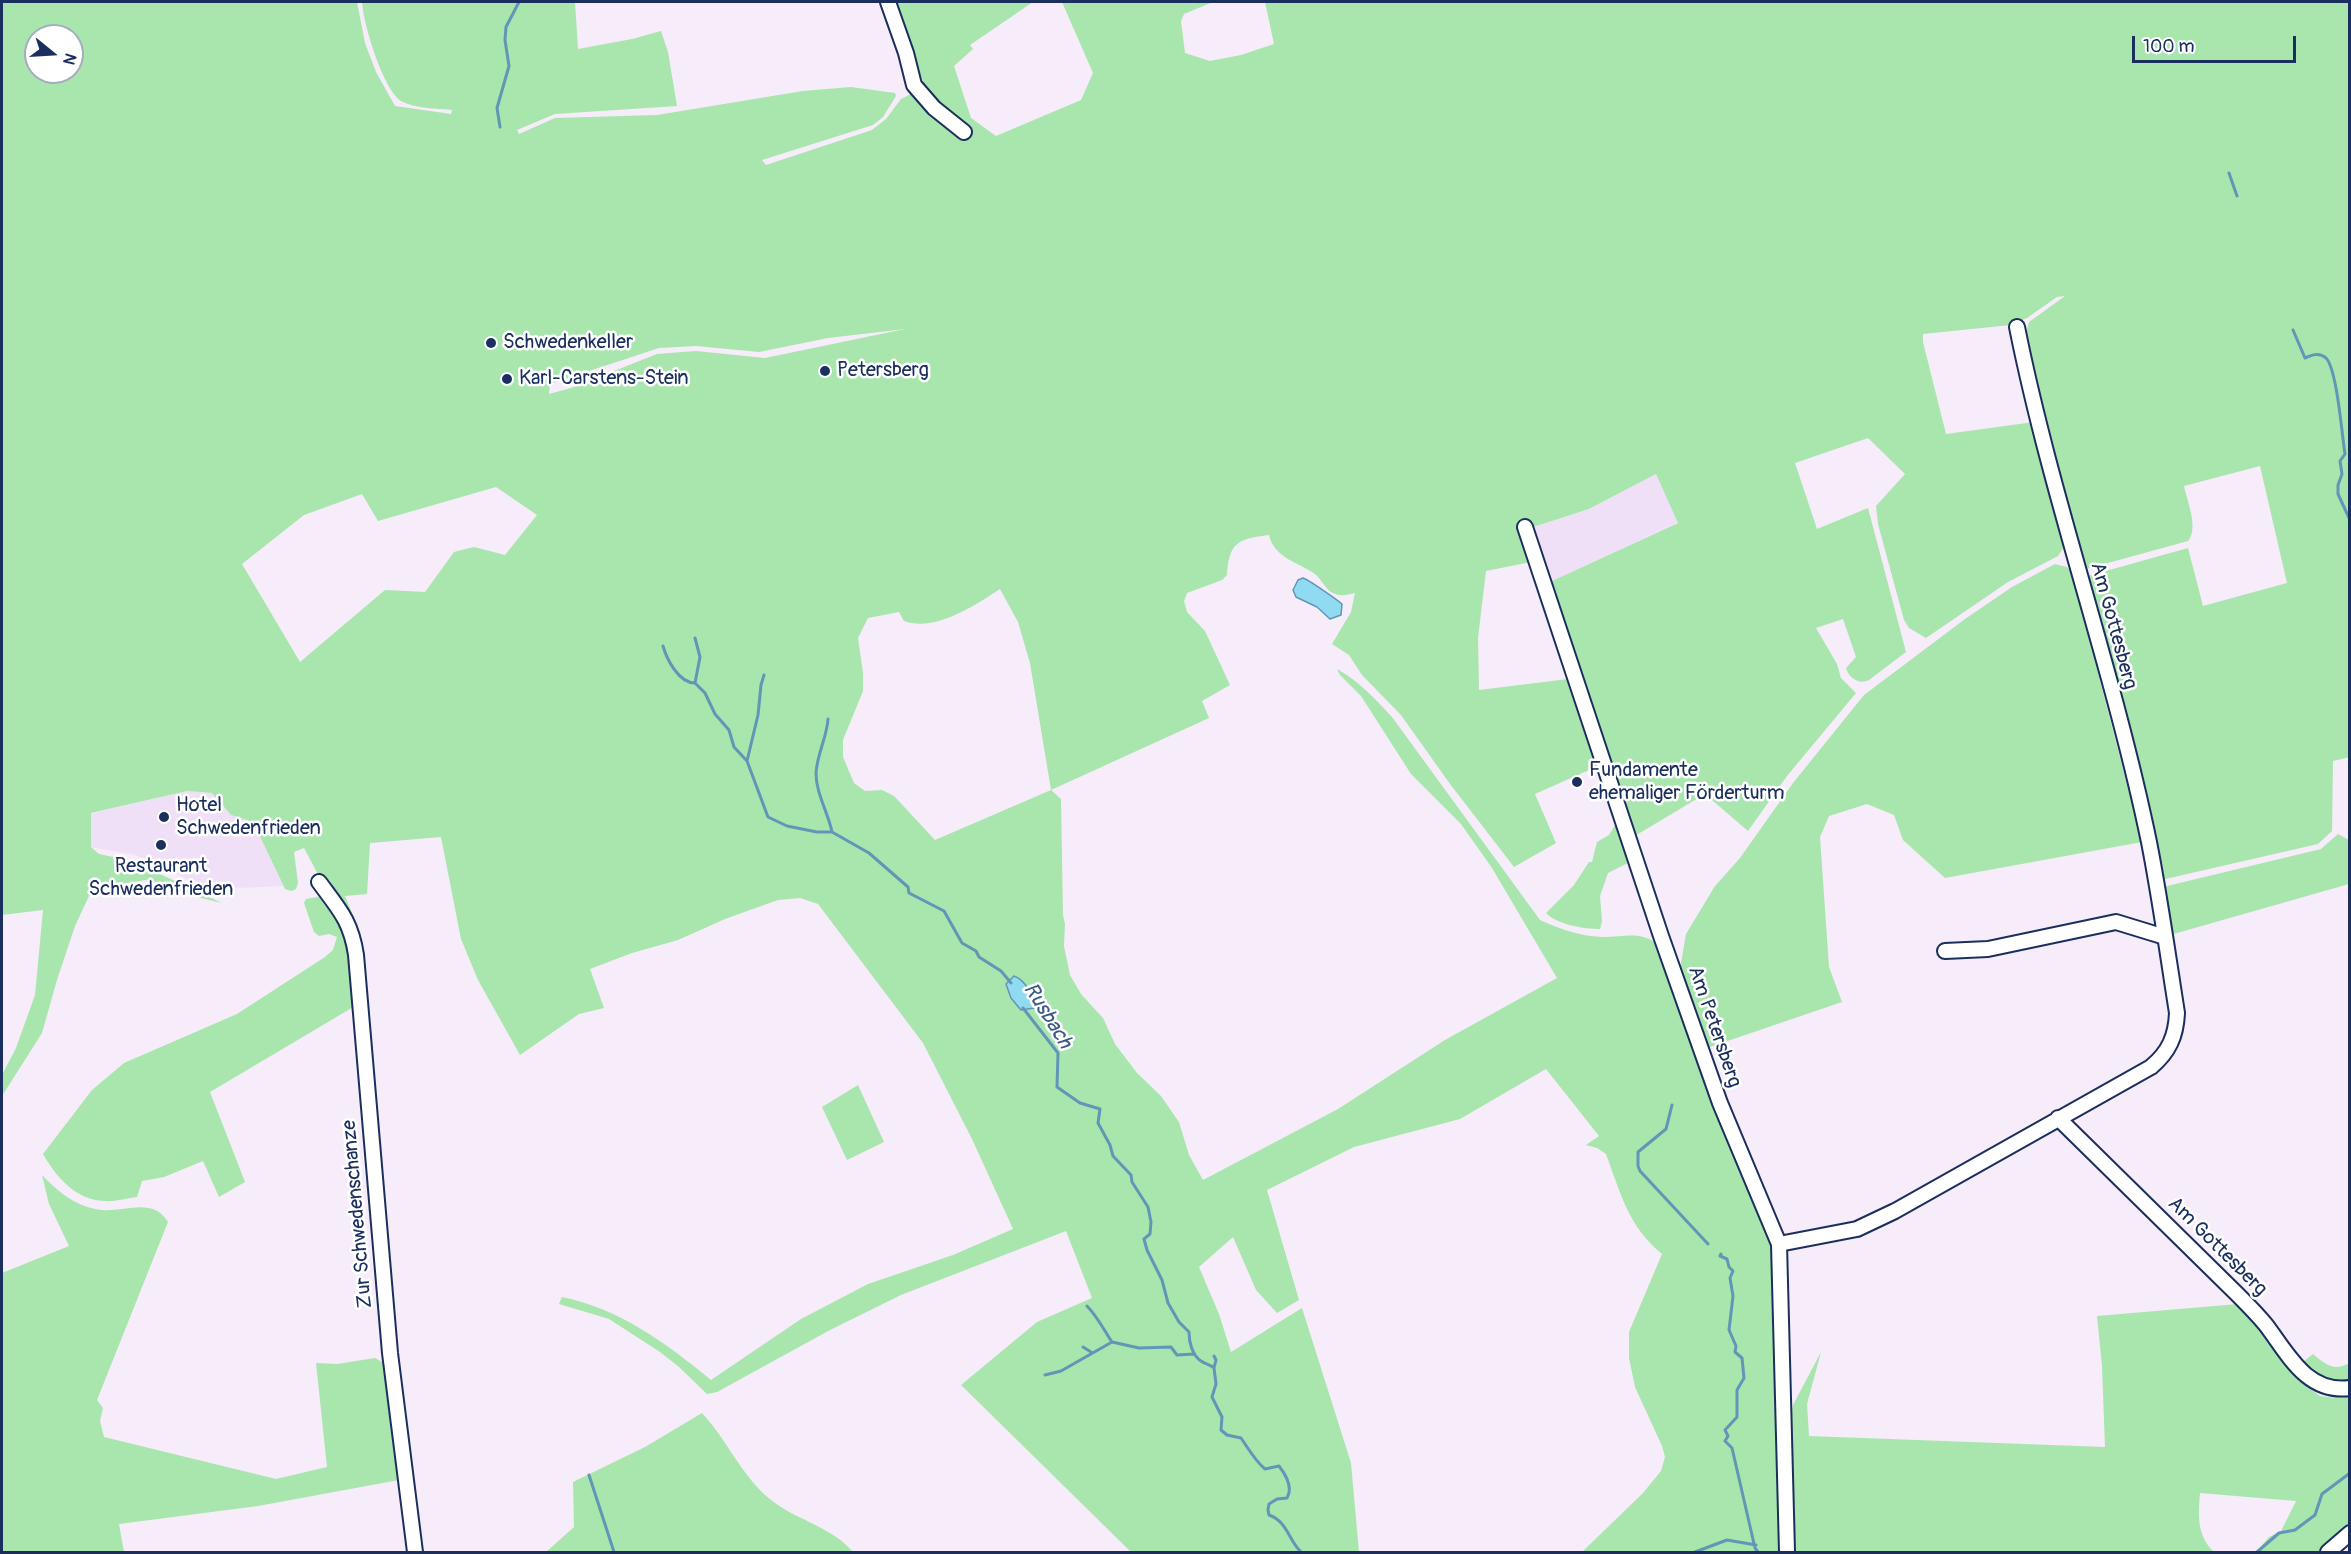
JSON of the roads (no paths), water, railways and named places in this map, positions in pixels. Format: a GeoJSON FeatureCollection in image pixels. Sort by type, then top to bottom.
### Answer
{"type":"FeatureCollection","features":[{"type":"Feature","properties":{"kind":"street"},"geometry":{"type":"LineString","coordinates":[[888,2],[906,53],[914,85],[934,108],[964,132]]}},
{"type":"Feature","properties":{"kind":"street","name":"Am Gottesberg"},"geometry":{"type":"LineString","coordinates":[[1779,1244],[1857,1229],[1876,1221],[2151,1067],[2168,1050],[2176,1028],[2177,1012],[2143,820],[2017,327]]}},
{"type":"Feature","properties":{"kind":"street","name":"Am Petersberg"},"geometry":{"type":"LineString","coordinates":[[1525,527],[1661,936],[1720,1104],[1779,1244],[1787,1552]]}},
{"type":"Feature","properties":{"kind":"street","name":"Zur Schwedenschanze"},"geometry":{"type":"LineString","coordinates":[[319,882],[353,933],[390,1353],[415,1552]]}},
{"type":"Feature","properties":{"kind":"street"},"geometry":{"type":"LineString","coordinates":[[1945,951],[1988,949],[2116,922],[2165,938]]}},
{"type":"Feature","properties":{"kind":"street","name":"Am Gottesberg"},"geometry":{"type":"LineString","coordinates":[[2058,1118],[2237,1294],[2262,1320],[2309,1379],[2327,1388],[2349,1388]]}},
{"type":"Feature","properties":{"kind":"street"},"geometry":{"type":"LineString","coordinates":[[2328,1552],[2349,1533]]}},
{"type":"Feature","properties":{"kind":"water"},"geometry":{"type":"Polygon","coordinates":[[[1303,578],[1342,604],[1341,615],[1330,619],[1317,607],[1296,597],[1293,590],[1298,580],[1303,578]]]}},
{"type":"Feature","properties":{"kind":"water"},"geometry":{"type":"Polygon","coordinates":[[[1014,976],[1021,980],[1029,990],[1036,1002],[1034,1008],[1021,1010],[1011,998],[1006,984],[1014,976]]]}},
{"type":"Feature","properties":{"kind":"waterway"},"geometry":{"type":"LineString","coordinates":[[500,127],[497,108],[509,66],[505,40],[506,27],[519,2]]}},
{"type":"Feature","properties":{"kind":"waterway"},"geometry":{"type":"LineString","coordinates":[[2229,173],[2237,196]]}},
{"type":"Feature","properties":{"kind":"waterway"},"geometry":{"type":"LineString","coordinates":[[2293,330],[2305,358],[2321,355],[2330,365],[2339,403],[2345,454],[2340,461],[2342,474],[2338,494],[2350,520]]}},
{"type":"Feature","properties":{"kind":"waterway","name":"Rusbach"},"geometry":{"type":"LineString","coordinates":[[695,638],[700,657],[695,683]]}},
{"type":"Feature","properties":{"kind":"waterway","name":"Rusbach"},"geometry":{"type":"LineString","coordinates":[[663,646],[674,670],[684,679],[695,683],[705,693],[715,714],[729,730],[734,747],[747,761],[768,817],[787,826],[817,832],[832,832],[869,853],[908,887],[909,893],[944,911],[962,943],[1001,971],[1011,983]]}},
{"type":"Feature","properties":{"kind":"waterway","name":"Rusbach"},"geometry":{"type":"LineString","coordinates":[[747,761],[758,715],[764,675]]}},
{"type":"Feature","properties":{"kind":"waterway","name":"Rusbach"},"geometry":{"type":"LineString","coordinates":[[828,719],[816,773],[818,788],[832,832]]}},
{"type":"Feature","properties":{"kind":"waterway","name":"Rusbach"},"geometry":{"type":"LineString","coordinates":[[1023,1008],[1058,1053],[1057,1087],[1080,1103],[1100,1109],[1098,1123],[1110,1145],[1113,1156],[1131,1175],[1132,1182],[1148,1207],[1151,1222],[1150,1234],[1144,1239],[1162,1280],[1168,1303],[1179,1322],[1189,1332],[1190,1344],[1195,1355],[1214,1368],[1216,1384],[1212,1397],[1222,1417],[1221,1430],[1227,1435],[1241,1438],[1265,1469],[1279,1466],[1282,1470],[1288,1482],[1289,1494],[1287,1498],[1277,1499],[1269,1504],[1269,1515],[1284,1526],[1301,1552]]}},
{"type":"Feature","properties":{"kind":"waterway"},"geometry":{"type":"LineString","coordinates":[[1672,1105],[1666,1129],[1638,1152],[1638,1166],[1640,1171],[1708,1244]]}},
{"type":"Feature","properties":{"kind":"waterway"},"geometry":{"type":"LineString","coordinates":[[1721,1254],[1720,1256],[1727,1259],[1733,1271],[1730,1278],[1733,1296],[1729,1330],[1736,1346],[1735,1352],[1742,1358],[1744,1378],[1737,1390],[1737,1417],[1725,1430],[1728,1436],[1725,1441],[1732,1448],[1755,1548],[1758,1552]]}},
{"type":"Feature","properties":{"kind":"waterway","name":"Rusbach"},"geometry":{"type":"LineString","coordinates":[[1087,1306],[1112,1342]]}},
{"type":"Feature","properties":{"kind":"waterway","name":"Rusbach"},"geometry":{"type":"LineString","coordinates":[[1045,1375],[1061,1371],[1112,1342],[1139,1348],[1171,1347],[1177,1355],[1194,1354]]}},
{"type":"Feature","properties":{"kind":"waterway","name":"Rusbach"},"geometry":{"type":"LineString","coordinates":[[1083,1347],[1091,1352]]}},
{"type":"Feature","properties":{"kind":"waterway","name":"Rusbach"},"geometry":{"type":"LineString","coordinates":[[1214,1356],[1216,1360],[1214,1368]]}},
{"type":"Feature","properties":{"kind":"waterway"},"geometry":{"type":"LineString","coordinates":[[2257,1552],[2279,1533],[2295,1530],[2315,1515],[2322,1494],[2350,1473]]}},
{"type":"Feature","properties":{"kind":"waterway"},"geometry":{"type":"LineString","coordinates":[[589,1475],[614,1552]]}},
{"type":"Feature","properties":{"kind":"waterway"},"geometry":{"type":"LineString","coordinates":[[1695,1552],[1727,1540],[1756,1545]]}},
{"type":"Feature","properties":{"kind":"place","name":"Schwedenkeller"},"geometry":{"type":"Point","coordinates":[491,343]}},
{"type":"Feature","properties":{"kind":"place","name":"Petersberg"},"geometry":{"type":"Point","coordinates":[825,371]}},
{"type":"Feature","properties":{"kind":"place","name":"Karl-Carstens-Stein"},"geometry":{"type":"Point","coordinates":[507,379]}},
{"type":"Feature","properties":{"kind":"place","name":"Fundamente ehemaliger Förderturm"},"geometry":{"type":"Point","coordinates":[1577,782]}},
{"type":"Feature","properties":{"kind":"place","name":"Hotel Schwedenfrieden"},"geometry":{"type":"Point","coordinates":[164,817]}},
{"type":"Feature","properties":{"kind":"place","name":"Restaurant Schwedenfrieden"},"geometry":{"type":"Point","coordinates":[161,845]}}]}
